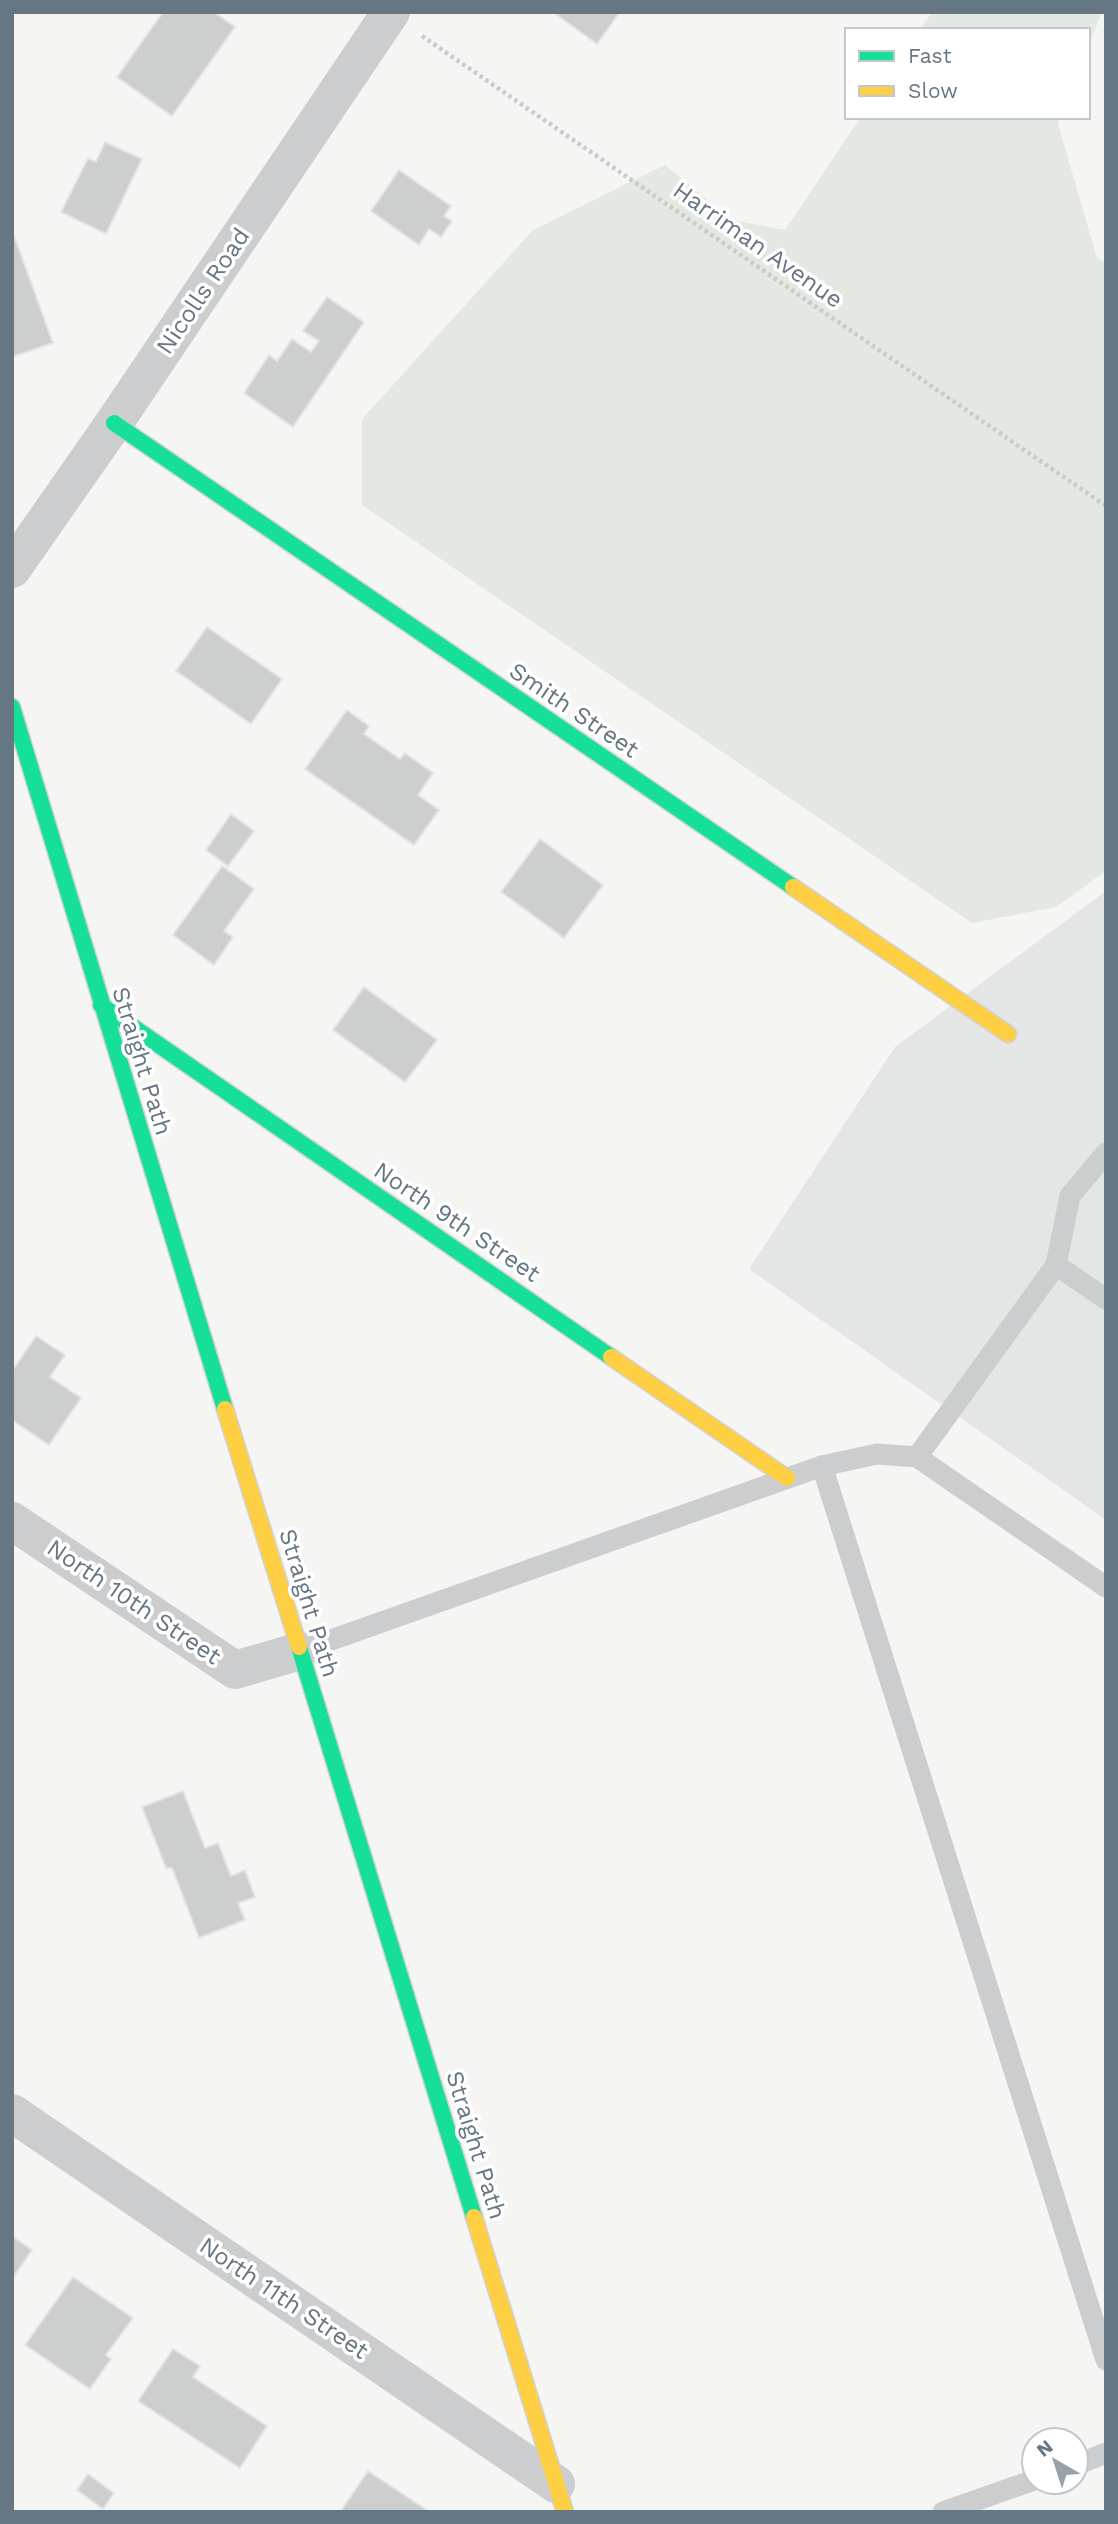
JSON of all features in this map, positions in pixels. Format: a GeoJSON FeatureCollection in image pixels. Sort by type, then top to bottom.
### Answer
{"type":"FeatureCollection","features":[{"type":"Feature","properties":{"kind":"street","name":"Nicolls Road"},"geometry":{"type":"LineString","coordinates":[[12,569],[114,423],[390,13]]}},
{"type":"Feature","properties":{"kind":"street","name":"Smith Street"},"geometry":{"type":"LineString","coordinates":[[114,423],[1008,1034]]}},
{"type":"Feature","properties":{"kind":"street","name":"Straight Path"},"geometry":{"type":"LineString","coordinates":[[12,707],[101,1005],[561,2498]]}},
{"type":"Feature","properties":{"kind":"street","name":"North 9th Street"},"geometry":{"type":"LineString","coordinates":[[101,1005],[787,1478]]}},
{"type":"Feature","properties":{"kind":"street","name":"North 10th Street"},"geometry":{"type":"LineString","coordinates":[[12,1521],[235,1670],[300,1651]]}},
{"type":"Feature","properties":{"kind":"street","name":"North 11th Street"},"geometry":{"type":"LineString","coordinates":[[12,2113],[561,2498]]}},
{"type":"Feature","properties":{"kind":"lane"},"geometry":{"type":"LineString","coordinates":[[917,1457],[1056,1265],[1070,1196],[1106,1153]]}},
{"type":"Feature","properties":{"kind":"lane"},"geometry":{"type":"LineString","coordinates":[[1056,1265],[1106,1299]]}},
{"type":"Feature","properties":{"kind":"lane"},"geometry":{"type":"LineString","coordinates":[[300,1651],[822,1465],[877,1454],[917,1457],[1106,1587]]}},
{"type":"Feature","properties":{"kind":"lane"},"geometry":{"type":"LineString","coordinates":[[822,1465],[1106,2360]]}},
{"type":"Feature","properties":{"kind":"lane"},"geometry":{"type":"LineString","coordinates":[[943,2512],[1020,2485]]}},
{"type":"Feature","properties":{"kind":"path","name":"Harriman Avenue"},"geometry":{"type":"LineString","coordinates":[[390,13],[1106,506]]}},
{"type":"Feature","properties":{"kind":"shaded area"},"geometry":{"type":"Polygon","coordinates":[[[932,12],[1102,12],[1090,42],[1090,28],[921,28],[932,12]]]}},
{"type":"Feature","properties":{"kind":"shaded area"},"geometry":{"type":"Polygon","coordinates":[[[860,119],[1059,119],[1058,124],[1097,258],[1106,263],[1106,871],[1056,907],[972,923],[362,505],[362,419],[533,230],[665,165],[732,220],[785,230],[860,119]]]}},
{"type":"Feature","properties":{"kind":"shaded area"},"geometry":{"type":"Polygon","coordinates":[[[1106,891],[1106,1520],[749,1269],[895,1047],[1106,891]]]}},
{"type":"Feature","properties":{"kind":"building"},"geometry":{"type":"Polygon","coordinates":[[[163,12],[214,12],[235,27],[172,116],[117,77],[163,12]]]}},
{"type":"Feature","properties":{"kind":"building"},"geometry":{"type":"Polygon","coordinates":[[[553,12],[620,12],[597,44],[553,12]]]}},
{"type":"Feature","properties":{"kind":"building"},"geometry":{"type":"Polygon","coordinates":[[[105,142],[142,159],[106,234],[61,212],[88,158],[96,162],[105,142]]]}},
{"type":"Feature","properties":{"kind":"building"},"geometry":{"type":"Polygon","coordinates":[[[399,170],[451,206],[444,216],[452,221],[441,237],[429,229],[419,245],[371,211],[399,170]]]}},
{"type":"Feature","properties":{"kind":"building"},"geometry":{"type":"Polygon","coordinates":[[[12,230],[53,343],[12,357],[12,230]]]}},
{"type":"Feature","properties":{"kind":"building"},"geometry":{"type":"Polygon","coordinates":[[[327,297],[364,322],[293,427],[244,393],[269,355],[277,361],[292,339],[311,352],[319,341],[303,331],[327,297]]]}},
{"type":"Feature","properties":{"kind":"building"},"geometry":{"type":"Polygon","coordinates":[[[207,627],[282,679],[251,724],[176,671],[207,627]]]}},
{"type":"Feature","properties":{"kind":"building"},"geometry":{"type":"Polygon","coordinates":[[[347,710],[369,726],[364,734],[400,759],[405,753],[433,773],[418,795],[439,810],[414,845],[305,769],[347,710]]]}},
{"type":"Feature","properties":{"kind":"building"},"geometry":{"type":"Polygon","coordinates":[[[231,814],[254,831],[228,866],[206,850],[231,814]]]}},
{"type":"Feature","properties":{"kind":"building"},"geometry":{"type":"Polygon","coordinates":[[[540,839],[603,885],[564,938],[501,892],[540,839]]]}},
{"type":"Feature","properties":{"kind":"building"},"geometry":{"type":"Polygon","coordinates":[[[222,866],[254,889],[224,931],[233,937],[214,965],[173,935],[222,866]]]}},
{"type":"Feature","properties":{"kind":"building"},"geometry":{"type":"Polygon","coordinates":[[[364,987],[437,1040],[405,1082],[333,1030],[364,987]]]}},
{"type":"Feature","properties":{"kind":"building"},"geometry":{"type":"Polygon","coordinates":[[[36,1336],[65,1355],[50,1377],[81,1398],[49,1445],[12,1420],[12,1371],[36,1336]]]}},
{"type":"Feature","properties":{"kind":"building"},"geometry":{"type":"Polygon","coordinates":[[[183,1791],[205,1848],[218,1843],[231,1876],[245,1870],[255,1897],[238,1903],[245,1920],[199,1938],[172,1868],[166,1868],[142,1807],[183,1791]]]}},
{"type":"Feature","properties":{"kind":"building"},"geometry":{"type":"Polygon","coordinates":[[[12,2236],[32,2250],[12,2279],[12,2236]]]}},
{"type":"Feature","properties":{"kind":"building"},"geometry":{"type":"Polygon","coordinates":[[[73,2277],[133,2318],[106,2355],[111,2359],[90,2389],[25,2345],[73,2277]]]}},
{"type":"Feature","properties":{"kind":"building"},"geometry":{"type":"Polygon","coordinates":[[[173,2349],[200,2366],[193,2377],[267,2426],[240,2468],[138,2401],[173,2349]]]}},
{"type":"Feature","properties":{"kind":"building"},"geometry":{"type":"Polygon","coordinates":[[[368,2471],[430,2512],[340,2512],[368,2471]]]}},
{"type":"Feature","properties":{"kind":"building"},"geometry":{"type":"Polygon","coordinates":[[[88,2474],[114,2493],[103,2509],[77,2490],[88,2474]]]}},
{"type":"Feature","properties":{"kind":"traffic: fast"},"geometry":{"type":"LineString","coordinates":[[114,423],[793,887]]}},
{"type":"Feature","properties":{"kind":"traffic: fast"},"geometry":{"type":"LineString","coordinates":[[12,707],[225,1409]]}},
{"type":"Feature","properties":{"kind":"traffic: fast"},"geometry":{"type":"LineString","coordinates":[[101,1005],[611,1357]]}},
{"type":"Feature","properties":{"kind":"traffic: fast"},"geometry":{"type":"LineString","coordinates":[[299,1647],[474,2217]]}},
{"type":"Feature","properties":{"kind":"traffic: slow"},"geometry":{"type":"LineString","coordinates":[[793,887],[1008,1034]]}},
{"type":"Feature","properties":{"kind":"traffic: slow"},"geometry":{"type":"LineString","coordinates":[[611,1357],[787,1478]]}},
{"type":"Feature","properties":{"kind":"traffic: slow"},"geometry":{"type":"LineString","coordinates":[[225,1409],[299,1647]]}},
{"type":"Feature","properties":{"kind":"traffic: slow"},"geometry":{"type":"LineString","coordinates":[[474,2217],[565,2512]]}}]}
